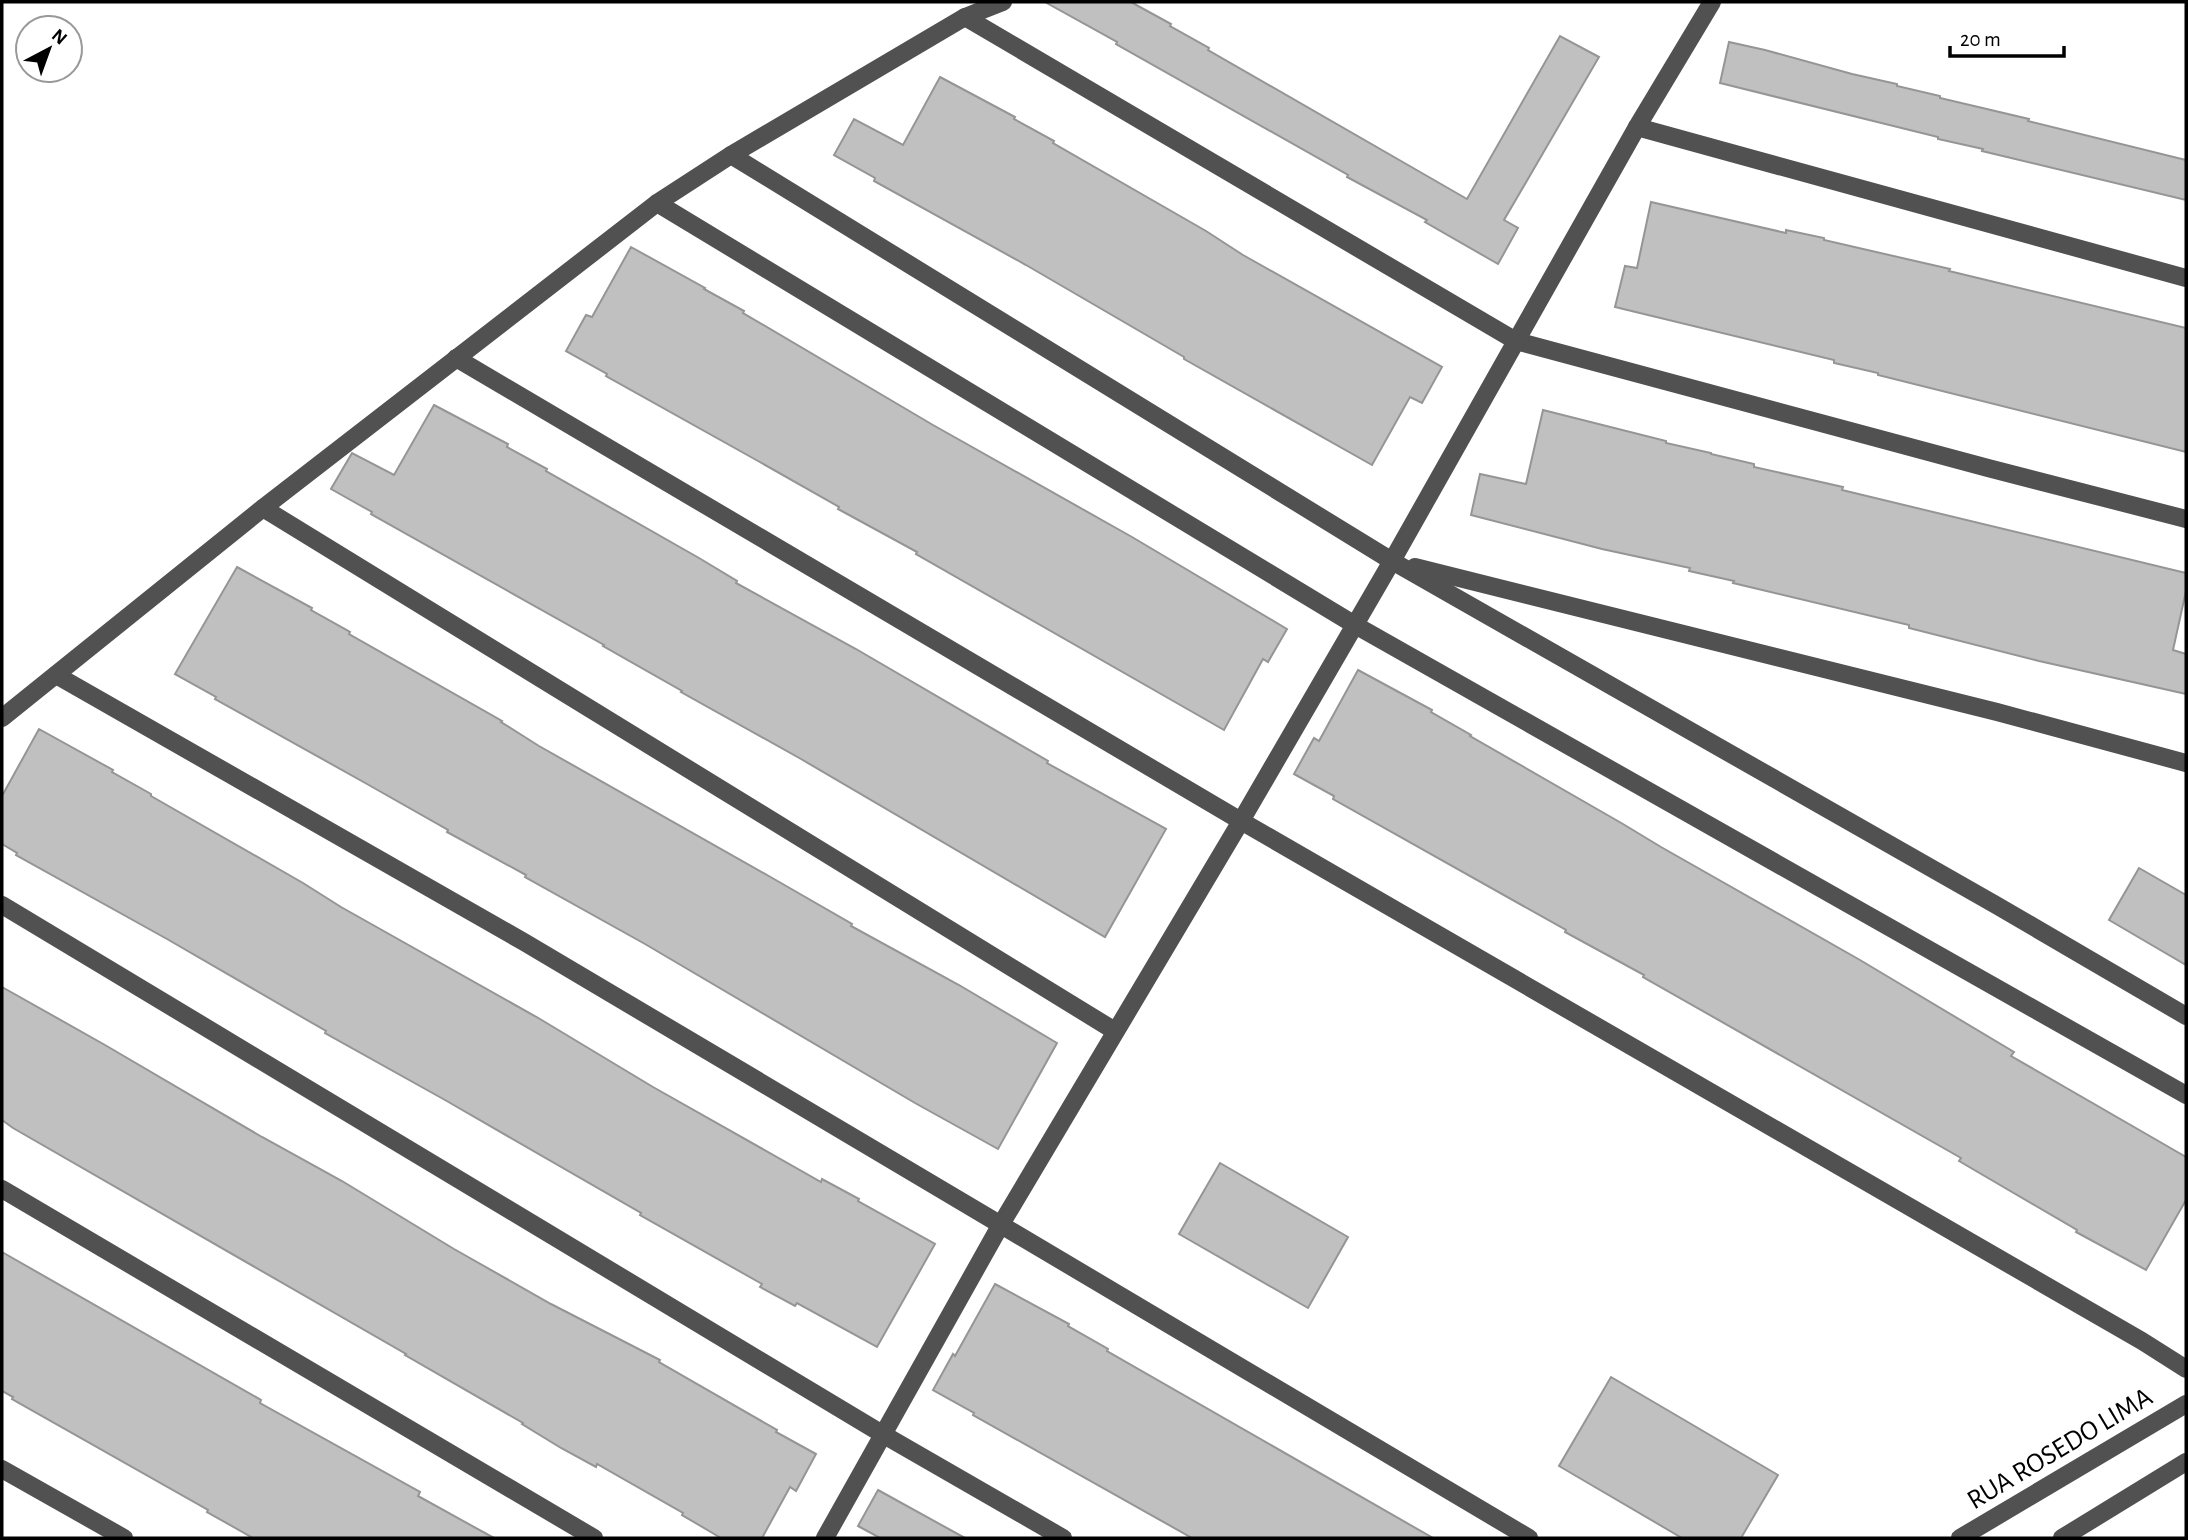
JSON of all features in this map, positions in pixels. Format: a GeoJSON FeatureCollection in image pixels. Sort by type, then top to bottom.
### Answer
{"type":"FeatureCollection","features":[{"type":"Feature","properties":{"kind":"street"},"geometry":{"type":"LineString","coordinates":[[2,718],[263,508],[657,203],[731,155],[965,17],[1003,2]]}},
{"type":"Feature","properties":{"kind":"street"},"geometry":{"type":"LineString","coordinates":[[825,1538],[1000,1226],[1241,821],[1392,561],[1637,127],[1712,2]]}},
{"type":"Feature","properties":{"kind":"street"},"geometry":{"type":"LineString","coordinates":[[965,17],[1516,341],[2186,519]]}},
{"type":"Feature","properties":{"kind":"street"},"geometry":{"type":"LineString","coordinates":[[1637,127],[2186,278]]}},
{"type":"Feature","properties":{"kind":"street"},"geometry":{"type":"LineString","coordinates":[[731,155],[1392,561],[2186,1016]]}},
{"type":"Feature","properties":{"kind":"street"},"geometry":{"type":"LineString","coordinates":[[657,203],[1355,625],[2186,1095]]}},
{"type":"Feature","properties":{"kind":"street"},"geometry":{"type":"LineString","coordinates":[[456,358],[1241,821],[2130,1334],[2186,1369]]}},
{"type":"Feature","properties":{"kind":"street"},"geometry":{"type":"LineString","coordinates":[[263,508],[1115,1031]]}},
{"type":"Feature","properties":{"kind":"street"},"geometry":{"type":"LineString","coordinates":[[1392,561],[1997,712],[2186,763]]}},
{"type":"Feature","properties":{"kind":"street"},"geometry":{"type":"LineString","coordinates":[[56,675],[524,942],[1529,1538]]}},
{"type":"Feature","properties":{"kind":"street"},"geometry":{"type":"LineString","coordinates":[[2,905],[884,1435],[1063,1538]]}},
{"type":"Feature","properties":{"kind":"street"},"geometry":{"type":"LineString","coordinates":[[2,1189],[594,1538]]}},
{"type":"Feature","properties":{"kind":"street","name":"RUA ROSEDO LIMA"},"geometry":{"type":"LineString","coordinates":[[1960,1538],[2186,1404]]}},
{"type":"Feature","properties":{"kind":"street"},"geometry":{"type":"LineString","coordinates":[[2062,1538],[2186,1462]]}},
{"type":"Feature","properties":{"kind":"street"},"geometry":{"type":"LineString","coordinates":[[2,1469],[124,1538]]}},
{"type":"Feature","properties":{"kind":"building"},"geometry":{"type":"Polygon","coordinates":[[[1045,2],[1131,2],[1171,24],[1170,26],[1209,48],[1208,50],[1467,199],[1560,36],[1599,57],[1504,220],[1518,228],[1498,264],[1425,222],[1427,220],[1347,177],[1348,175],[1045,2]]]}},
{"type":"Feature","properties":{"kind":"building"},"geometry":{"type":"Polygon","coordinates":[[[1729,42],[2186,160],[2186,200],[1982,151],[1983,149],[1938,137],[1720,83],[1729,42]]]}},
{"type":"Feature","properties":{"kind":"building"},"geometry":{"type":"Polygon","coordinates":[[[940,77],[1015,117],[1014,119],[1054,141],[1053,143],[1243,255],[1442,367],[1422,403],[1410,397],[1372,465],[1184,359],[1026,265],[874,181],[875,178],[834,155],[854,119],[903,145],[940,77]]]}},
{"type":"Feature","properties":{"kind":"building"},"geometry":{"type":"Polygon","coordinates":[[[1651,202],[1786,233],[1786,230],[1824,238],[2186,328],[2186,452],[1878,375],[1834,363],[1834,360],[1615,307],[1625,266],[1637,268],[1651,202]]]}},
{"type":"Feature","properties":{"kind":"building"},"geometry":{"type":"Polygon","coordinates":[[[631,247],[1287,629],[1268,662],[1263,659],[1224,730],[566,351],[586,315],[592,317],[631,247]]]}},
{"type":"Feature","properties":{"kind":"building"},"geometry":{"type":"Polygon","coordinates":[[[434,405],[508,444],[507,447],[547,469],[546,471],[699,558],[737,581],[736,583],[856,649],[1048,761],[1047,763],[1166,829],[1105,937],[331,489],[352,453],[394,475],[434,405]]]}},
{"type":"Feature","properties":{"kind":"building"},"geometry":{"type":"Polygon","coordinates":[[[1543,410],[1754,464],[1754,467],[1843,487],[1842,490],[2186,573],[2186,591],[2173,650],[2186,654],[2186,694],[2039,661],[1909,628],[1909,625],[1733,583],[1734,581],[1689,571],[1690,568],[1602,549],[1471,515],[1480,474],[1526,484],[1543,410]]]}},
{"type":"Feature","properties":{"kind":"building"},"geometry":{"type":"Polygon","coordinates":[[[237,567],[312,608],[311,610],[350,632],[349,634],[502,721],[539,746],[1057,1043],[998,1149],[175,674],[237,567]]]}},
{"type":"Feature","properties":{"kind":"building"},"geometry":{"type":"Polygon","coordinates":[[[1358,670],[1432,710],[1431,712],[1470,736],[1860,960],[2014,1052],[2011,1056],[2186,1157],[2186,1200],[2146,1270],[2076,1232],[2077,1230],[1959,1161],[1961,1158],[1333,799],[1334,796],[1294,774],[1314,738],[1319,741],[1358,670]]]}},
{"type":"Feature","properties":{"kind":"building"},"geometry":{"type":"Polygon","coordinates":[[[39,729],[653,1087],[821,1182],[822,1179],[859,1199],[858,1201],[935,1244],[877,1347],[797,1303],[795,1306],[760,1287],[762,1284],[640,1215],[641,1213],[325,1033],[326,1031],[167,939],[16,855],[17,853],[2,844],[2,796],[39,729]]]}},
{"type":"Feature","properties":{"kind":"building"},"geometry":{"type":"Polygon","coordinates":[[[2139,868],[2186,895],[2186,965],[2109,920],[2139,868]]]}},
{"type":"Feature","properties":{"kind":"building"},"geometry":{"type":"Polygon","coordinates":[[[2,987],[551,1304],[660,1360],[659,1362],[816,1454],[796,1491],[790,1487],[762,1538],[721,1538],[682,1515],[683,1513],[597,1464],[596,1467],[561,1448],[406,1354],[13,1128],[2,1120],[2,987]]]}},
{"type":"Feature","properties":{"kind":"building"},"geometry":{"type":"Polygon","coordinates":[[[1220,1163],[1348,1237],[1308,1308],[1179,1234],[1220,1163]]]}},
{"type":"Feature","properties":{"kind":"building"},"geometry":{"type":"Polygon","coordinates":[[[2,1252],[261,1400],[260,1403],[420,1492],[418,1496],[494,1538],[253,1538],[12,1399],[13,1397],[2,1391],[2,1252]]]}},
{"type":"Feature","properties":{"kind":"building"},"geometry":{"type":"Polygon","coordinates":[[[995,1284],[1069,1324],[1068,1326],[1108,1349],[1107,1351],[1433,1538],[1192,1538],[973,1415],[974,1413],[933,1390],[995,1284]]]}},
{"type":"Feature","properties":{"kind":"building"},"geometry":{"type":"Polygon","coordinates":[[[1611,1377],[1778,1475],[1741,1538],[1682,1538],[1559,1466],[1611,1377]]]}},
{"type":"Feature","properties":{"kind":"building"},"geometry":{"type":"Polygon","coordinates":[[[878,1490],[965,1538],[880,1538],[858,1526],[878,1490]]]}}]}
